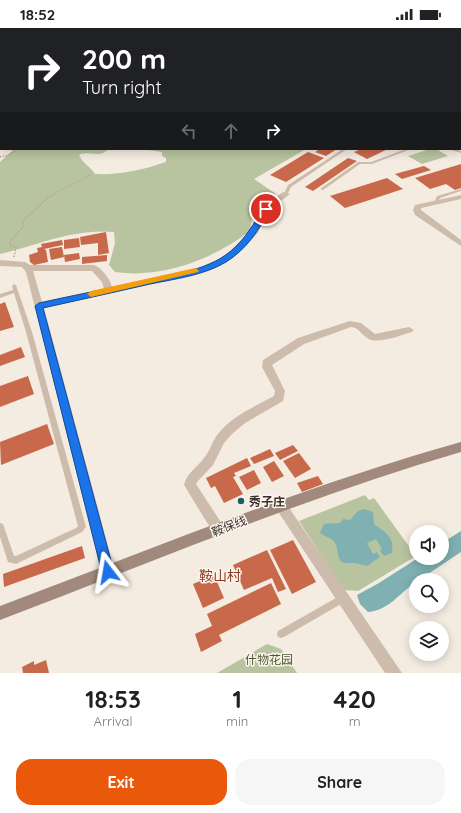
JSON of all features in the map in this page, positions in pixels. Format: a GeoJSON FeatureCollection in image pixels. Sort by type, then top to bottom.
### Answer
{"type":"FeatureCollection","features":[{"type":"Feature","properties":{"kind":"main road","name":"鞍保线"},"geometry":{"type":"LineString","coordinates":[[0,612],[281,506],[395,466],[461,447]]}},
{"type":"Feature","properties":{"kind":"street"},"geometry":{"type":"LineString","coordinates":[[39,306],[171,277],[203,269],[222,261],[234,252],[254,232],[266,209],[286,194]]}},
{"type":"Feature","properties":{"kind":"street"},"geometry":{"type":"LineString","coordinates":[[461,197],[418,207],[418,213],[461,244]]}},
{"type":"Feature","properties":{"kind":"street"},"geometry":{"type":"LineString","coordinates":[[0,263],[25,265],[28,268],[94,268],[106,281],[109,290]]}},
{"type":"Feature","properties":{"kind":"street"},"geometry":{"type":"LineString","coordinates":[[28,268],[108,572]]}},
{"type":"Feature","properties":{"kind":"street"},"geometry":{"type":"LineString","coordinates":[[219,530],[190,485],[190,480],[210,460],[214,449],[228,430],[246,416],[279,398],[280,391],[267,367],[267,363],[301,341],[354,323],[371,338],[409,330]]}},
{"type":"Feature","properties":{"kind":"street"},"geometry":{"type":"LineString","coordinates":[[281,506],[394,673]]}},
{"type":"Feature","properties":{"kind":"lane"},"geometry":{"type":"LineString","coordinates":[[286,194],[289,186],[343,150]]}},
{"type":"Feature","properties":{"kind":"lane"},"geometry":{"type":"LineString","coordinates":[[322,189],[359,163],[371,163],[406,150]]}},
{"type":"Feature","properties":{"kind":"lane"},"geometry":{"type":"LineString","coordinates":[[436,203],[438,197],[461,190]]}},
{"type":"Feature","properties":{"kind":"lane"},"geometry":{"type":"LineString","coordinates":[[0,296],[15,288],[82,527],[80,530],[16,560],[11,559],[0,526]]}},
{"type":"Feature","properties":{"kind":"lane"},"geometry":{"type":"LineString","coordinates":[[281,634],[343,598]]}},
{"type":"Feature","properties":{"kind":"path"},"geometry":{"type":"LineString","coordinates":[[0,157],[9,155],[17,150]]}},
{"type":"Feature","properties":{"kind":"path"},"geometry":{"type":"LineString","coordinates":[[13,264],[16,247],[10,245],[10,241],[23,227],[24,218],[33,213],[37,207],[48,198],[90,175]]}},
{"type":"Feature","properties":{"kind":"green space"},"geometry":{"type":"Polygon","coordinates":[[[13,150],[107,150],[98,154],[86,153],[79,155],[82,161],[95,174],[113,174],[166,162],[166,158],[162,156],[162,152],[148,150],[304,150],[254,179],[276,194],[252,217],[250,231],[226,247],[200,260],[172,269],[157,272],[136,273],[115,272],[109,265],[115,243],[114,232],[85,232],[56,238],[0,254],[0,162],[13,150]]]}},
{"type":"Feature","properties":{"kind":"green space"},"geometry":{"type":"Polygon","coordinates":[[[427,150],[438,150],[448,156],[422,164],[408,156],[427,150]]]}},
{"type":"Feature","properties":{"kind":"green space"},"geometry":{"type":"Polygon","coordinates":[[[365,495],[369,500],[374,498],[409,546],[409,560],[358,591],[344,590],[299,521],[365,495]]]}},
{"type":"Feature","properties":{"kind":"green space","name":"什物花园"},"geometry":{"type":"Polygon","coordinates":[[[267,644],[281,649],[297,673],[217,673],[267,644]]]}},
{"type":"Feature","properties":{"kind":"water"},"geometry":{"type":"Polygon","coordinates":[[[364,509],[373,512],[374,524],[385,532],[391,539],[393,547],[392,553],[384,556],[380,551],[382,549],[376,539],[367,543],[373,554],[377,552],[380,557],[367,566],[355,563],[344,563],[339,557],[335,542],[320,533],[324,524],[340,523],[343,519],[350,520],[358,511],[364,509]]]}},
{"type":"Feature","properties":{"kind":"water"},"geometry":{"type":"Polygon","coordinates":[[[461,531],[461,552],[449,560],[449,539],[461,531]]]}},
{"type":"Feature","properties":{"kind":"water"},"geometry":{"type":"Polygon","coordinates":[[[409,564],[409,565],[442,565],[430,573],[409,573],[409,587],[388,605],[376,611],[368,612],[360,604],[357,595],[409,564]]]}},
{"type":"Feature","properties":{"kind":"building"},"geometry":{"type":"Polygon","coordinates":[[[318,150],[335,150],[326,156],[315,152],[318,150]]]}},
{"type":"Feature","properties":{"kind":"building"},"geometry":{"type":"Polygon","coordinates":[[[359,150],[386,150],[367,159],[354,152],[359,150]]]}},
{"type":"Feature","properties":{"kind":"building"},"geometry":{"type":"Polygon","coordinates":[[[308,152],[324,158],[286,182],[270,175],[308,152]]]}},
{"type":"Feature","properties":{"kind":"building"},"geometry":{"type":"Polygon","coordinates":[[[348,158],[357,161],[313,191],[305,187],[348,158]]]}},
{"type":"Feature","properties":{"kind":"building"},"geometry":{"type":"Polygon","coordinates":[[[461,164],[461,188],[455,190],[446,184],[430,189],[415,178],[461,164]]]}},
{"type":"Feature","properties":{"kind":"building"},"geometry":{"type":"Polygon","coordinates":[[[424,166],[431,170],[402,179],[395,174],[424,166]]]}},
{"type":"Feature","properties":{"kind":"building"},"geometry":{"type":"Polygon","coordinates":[[[387,178],[403,189],[345,208],[330,196],[387,178]]]}},
{"type":"Feature","properties":{"kind":"building"},"geometry":{"type":"Polygon","coordinates":[[[106,232],[109,253],[98,255],[98,243],[81,245],[80,237],[106,232]]]}},
{"type":"Feature","properties":{"kind":"building"},"geometry":{"type":"Polygon","coordinates":[[[79,238],[80,247],[64,249],[64,240],[79,238]]]}},
{"type":"Feature","properties":{"kind":"building"},"geometry":{"type":"Polygon","coordinates":[[[62,240],[63,245],[44,249],[46,250],[48,262],[34,265],[30,262],[29,255],[38,252],[37,248],[42,247],[41,244],[62,240]]]}},
{"type":"Feature","properties":{"kind":"building"},"geometry":{"type":"Polygon","coordinates":[[[62,247],[64,257],[51,260],[49,249],[62,247]]]}},
{"type":"Feature","properties":{"kind":"building"},"geometry":{"type":"Polygon","coordinates":[[[79,253],[80,259],[65,262],[64,255],[79,253]]]}},
{"type":"Feature","properties":{"kind":"building"},"geometry":{"type":"Polygon","coordinates":[[[107,255],[107,261],[82,264],[82,257],[107,255]]]}},
{"type":"Feature","properties":{"kind":"building"},"geometry":{"type":"Polygon","coordinates":[[[5,302],[14,327],[0,331],[0,304],[5,302]]]}},
{"type":"Feature","properties":{"kind":"building"},"geometry":{"type":"Polygon","coordinates":[[[21,347],[25,357],[0,366],[0,355],[21,347]]]}},
{"type":"Feature","properties":{"kind":"building"},"geometry":{"type":"Polygon","coordinates":[[[28,376],[34,394],[0,407],[0,386],[28,376]]]}},
{"type":"Feature","properties":{"kind":"building"},"geometry":{"type":"Polygon","coordinates":[[[47,424],[54,444],[1,465],[0,442],[47,424]]]}},
{"type":"Feature","properties":{"kind":"building"},"geometry":{"type":"Polygon","coordinates":[[[293,445],[298,451],[280,460],[275,453],[293,445]]]}},
{"type":"Feature","properties":{"kind":"building"},"geometry":{"type":"Polygon","coordinates":[[[270,449],[274,456],[254,464],[250,458],[270,449]]]}},
{"type":"Feature","properties":{"kind":"building"},"geometry":{"type":"Polygon","coordinates":[[[299,453],[311,469],[295,478],[283,461],[299,453]]]}},
{"type":"Feature","properties":{"kind":"building"},"geometry":{"type":"Polygon","coordinates":[[[247,458],[251,466],[234,473],[236,476],[233,477],[243,494],[224,503],[215,486],[211,488],[206,478],[247,458]]]}},
{"type":"Feature","properties":{"kind":"building"},"geometry":{"type":"Polygon","coordinates":[[[274,461],[284,476],[272,482],[263,467],[274,461]]]}},
{"type":"Feature","properties":{"kind":"building"},"geometry":{"type":"Polygon","coordinates":[[[254,470],[261,483],[247,490],[239,477],[254,470]]]}},
{"type":"Feature","properties":{"kind":"building"},"geometry":{"type":"Polygon","coordinates":[[[318,476],[323,484],[302,492],[297,483],[318,476]]]}},
{"type":"Feature","properties":{"kind":"building"},"geometry":{"type":"Polygon","coordinates":[[[293,540],[316,582],[292,594],[270,550],[293,540]]]}},
{"type":"Feature","properties":{"kind":"building"},"geometry":{"type":"Polygon","coordinates":[[[82,546],[85,558],[4,587],[3,574],[82,546]]]}},
{"type":"Feature","properties":{"kind":"building"},"geometry":{"type":"Polygon","coordinates":[[[267,550],[286,589],[278,592],[272,578],[244,590],[233,565],[267,550]]]}},
{"type":"Feature","properties":{"kind":"building"},"geometry":{"type":"Polygon","coordinates":[[[214,575],[224,598],[203,608],[193,584],[214,575]]]}},
{"type":"Feature","properties":{"kind":"building"},"geometry":{"type":"Polygon","coordinates":[[[271,583],[281,604],[219,635],[222,641],[201,652],[195,634],[212,626],[207,614],[271,583]]]}},
{"type":"Feature","properties":{"kind":"building"},"geometry":{"type":"Polygon","coordinates":[[[46,660],[49,673],[23,673],[22,667],[34,661],[34,665],[46,660]]]}},
{"type":"Feature","properties":{"kind":"slow traffic"},"geometry":{"type":"LineString","coordinates":[[91,294],[196,271]]}},
{"type":"Feature","properties":{"kind":"place","name":"秀子庄"},"geometry":{"type":"Point","coordinates":[241,501]}},
{"type":"Feature","properties":{"kind":"district","name":"鞍山村"},"geometry":{"type":"Point","coordinates":[220,576]}},
{"type":"Feature","properties":{"kind":"route"},"geometry":{"type":"LineString","coordinates":[[108,572],[39,306],[171,277],[203,269],[222,261],[234,252],[254,232],[262,213],[266,209]]}}]}
